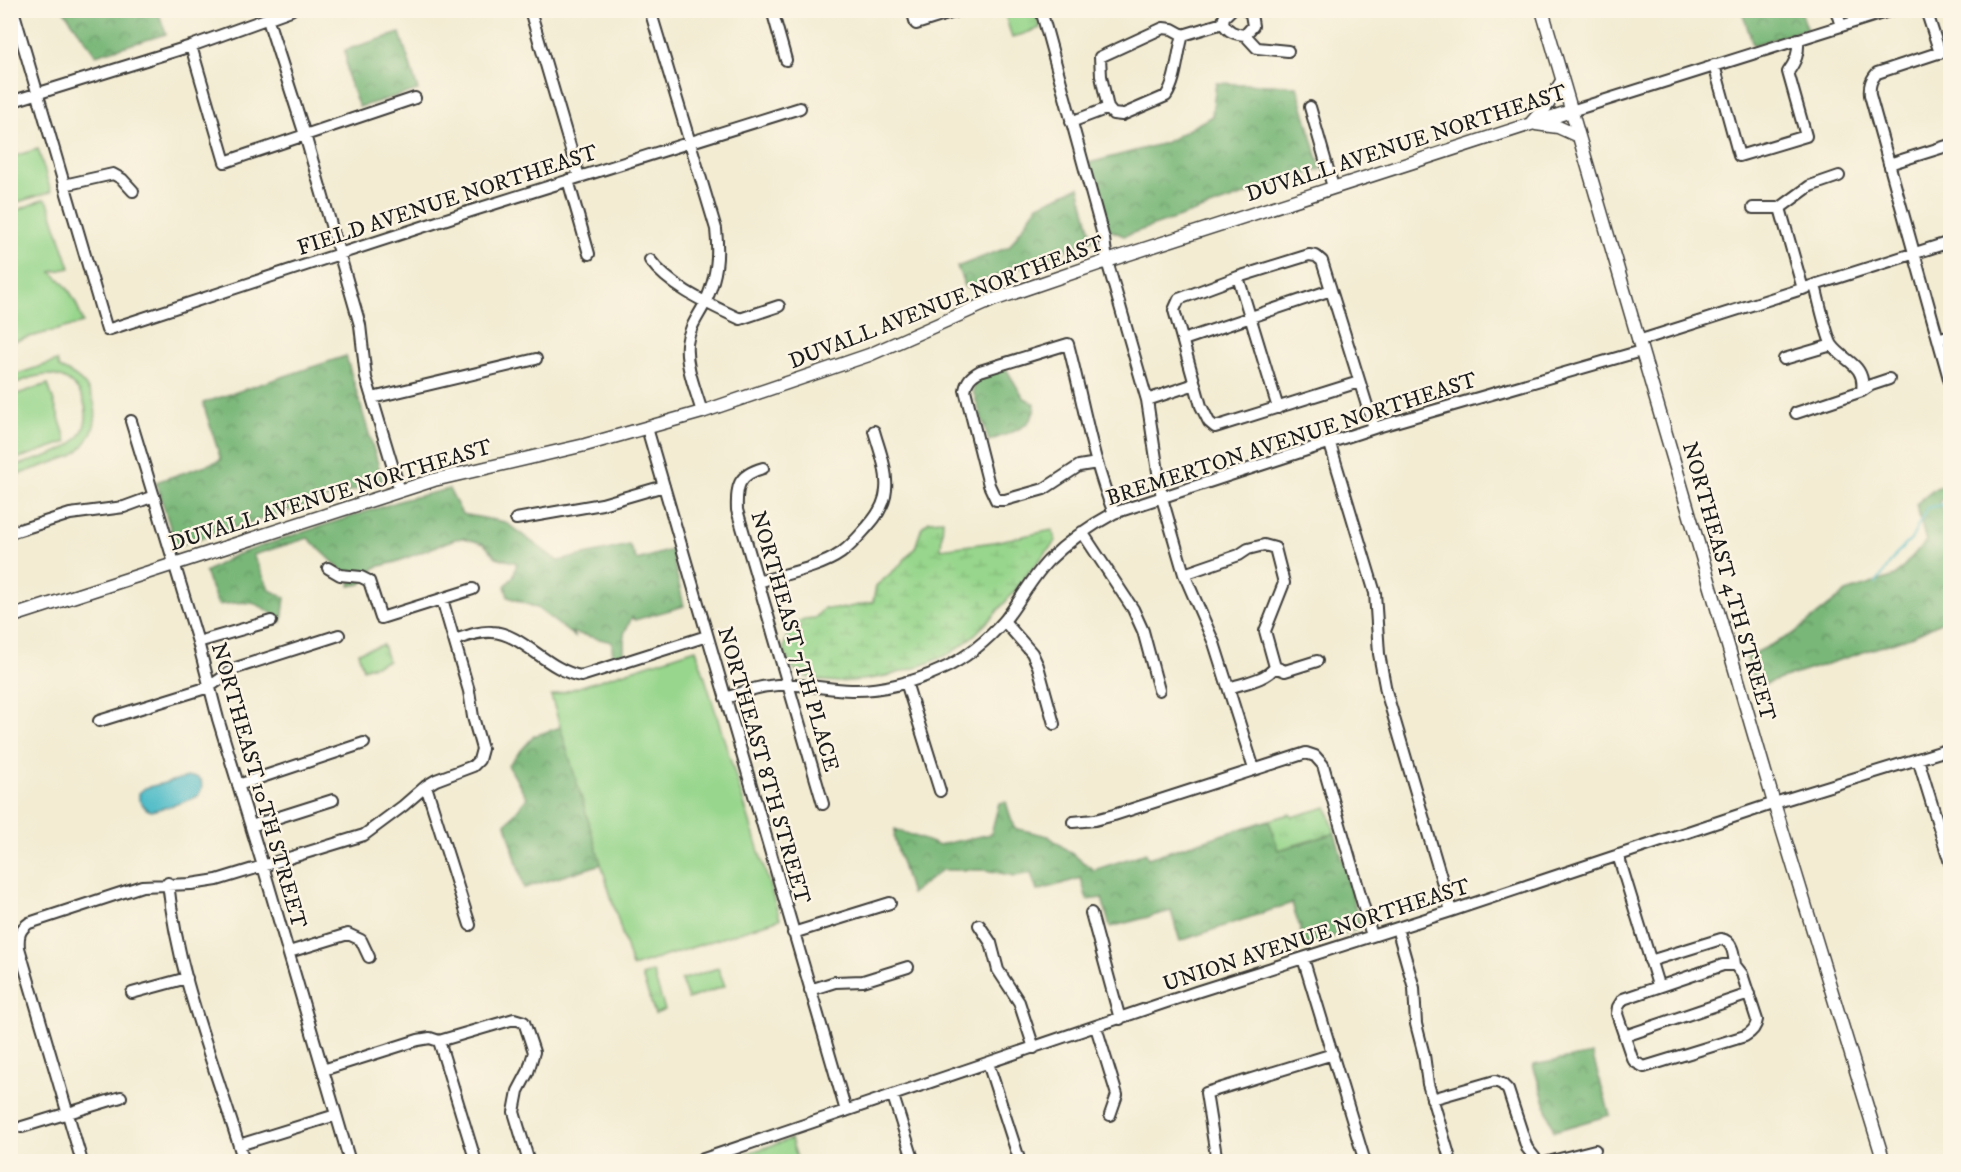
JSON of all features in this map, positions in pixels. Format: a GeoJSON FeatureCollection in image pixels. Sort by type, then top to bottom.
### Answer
{"type":"FeatureCollection","features":[{"type":"Feature","properties":{"kind":"main road","name":"NORTHEAST 4TH STREET"},"geometry":{"type":"LineString","coordinates":[[1542,10],[1774,803],[1884,1161]]}},
{"type":"Feature","properties":{"kind":"main road"},"geometry":{"type":"LineString","coordinates":[[1532,123],[1548,104],[1562,81]]}},
{"type":"Feature","properties":{"kind":"main road","name":"DUVALL AVENUE NORTHEAST"},"geometry":{"type":"LineString","coordinates":[[10,617],[474,469],[648,429],[702,412],[869,355],[993,300],[1570,111]]}},
{"type":"Feature","properties":{"kind":"main road"},"geometry":{"type":"LineString","coordinates":[[1532,123],[1558,127],[1578,136]]}},
{"type":"Feature","properties":{"kind":"street"},"geometry":{"type":"LineString","coordinates":[[13,10],[64,185],[113,174],[122,179],[133,191]]}},
{"type":"Feature","properties":{"kind":"street"},"geometry":{"type":"LineString","coordinates":[[10,102],[191,46],[291,10]]}},
{"type":"Feature","properties":{"kind":"street"},"geometry":{"type":"LineString","coordinates":[[530,10],[590,254]]}},
{"type":"Feature","properties":{"kind":"street"},"geometry":{"type":"LineString","coordinates":[[650,10],[716,229],[717,269],[705,302],[690,330],[687,345],[688,362],[702,412]]}},
{"type":"Feature","properties":{"kind":"street"},"geometry":{"type":"LineString","coordinates":[[772,10],[786,60]]}},
{"type":"Feature","properties":{"kind":"street"},"geometry":{"type":"LineString","coordinates":[[912,10],[916,24],[960,10]]}},
{"type":"Feature","properties":{"kind":"street"},"geometry":{"type":"LineString","coordinates":[[1041,10],[1104,239],[1107,261],[1148,400],[1162,498],[1184,574],[1214,643],[1254,770]]}},
{"type":"Feature","properties":{"kind":"street"},"geometry":{"type":"LineString","coordinates":[[1231,10],[1224,17],[1223,23],[1227,30],[1245,35],[1257,48],[1288,51]]}},
{"type":"Feature","properties":{"kind":"street"},"geometry":{"type":"LineString","coordinates":[[1245,35],[1253,26],[1251,14],[1246,10]]}},
{"type":"Feature","properties":{"kind":"street"},"geometry":{"type":"LineString","coordinates":[[1836,10],[1841,26]]}},
{"type":"Feature","properties":{"kind":"street","name":"DUVALL AVENUE NORTHEAST"},"geometry":{"type":"LineString","coordinates":[[1570,111],[1892,10]]}},
{"type":"Feature","properties":{"kind":"street"},"geometry":{"type":"LineString","coordinates":[[1926,10],[1946,51],[1877,73],[1871,80],[1870,95],[1950,382]]}},
{"type":"Feature","properties":{"kind":"street"},"geometry":{"type":"LineString","coordinates":[[268,20],[305,135],[360,325],[366,378],[400,491]]}},
{"type":"Feature","properties":{"kind":"street"},"geometry":{"type":"LineString","coordinates":[[1183,35],[1173,81],[1166,96],[1122,115],[1113,114],[1108,108],[1101,76],[1100,57],[1163,28],[1172,29],[1183,35],[1223,23]]}},
{"type":"Feature","properties":{"kind":"street"},"geometry":{"type":"LineString","coordinates":[[1714,65],[1739,156],[1806,136],[1788,72],[1795,63],[1798,39]]}},
{"type":"Feature","properties":{"kind":"street"},"geometry":{"type":"LineString","coordinates":[[191,46],[225,162],[415,98]]}},
{"type":"Feature","properties":{"kind":"street"},"geometry":{"type":"LineString","coordinates":[[1310,107],[1333,187]]}},
{"type":"Feature","properties":{"kind":"street","name":"FIELD AVENUE NORTHEAST"},"geometry":{"type":"LineString","coordinates":[[64,185],[107,330],[690,141],[800,108]]}},
{"type":"Feature","properties":{"kind":"street"},"geometry":{"type":"LineString","coordinates":[[1071,122],[1108,108]]}},
{"type":"Feature","properties":{"kind":"street"},"geometry":{"type":"LineString","coordinates":[[1889,164],[1950,145]]}},
{"type":"Feature","properties":{"kind":"street"},"geometry":{"type":"LineString","coordinates":[[1753,208],[1779,208],[1810,186],[1839,176]]}},
{"type":"Feature","properties":{"kind":"street"},"geometry":{"type":"LineString","coordinates":[[1779,208],[1803,289]]}},
{"type":"Feature","properties":{"kind":"street","name":"BREMERTON AVENUE NORTHEAST"},"geometry":{"type":"LineString","coordinates":[[725,698],[768,686],[789,685],[854,690],[877,688],[906,682],[940,670],[961,659],[1004,621],[1048,561],[1082,532],[1114,513],[1374,428],[1640,346],[1803,289],[1950,242]]}},
{"type":"Feature","properties":{"kind":"street"},"geometry":{"type":"LineString","coordinates":[[1359,382],[1215,426],[1205,416],[1174,310],[1176,302],[1238,277],[1309,255],[1316,256],[1322,261],[1374,428]]}},
{"type":"Feature","properties":{"kind":"street"},"geometry":{"type":"LineString","coordinates":[[650,260],[659,272],[705,302],[740,319],[779,306]]}},
{"type":"Feature","properties":{"kind":"street"},"geometry":{"type":"LineString","coordinates":[[1238,277],[1278,408]]}},
{"type":"Feature","properties":{"kind":"street"},"geometry":{"type":"LineString","coordinates":[[1815,285],[1832,345],[1853,363],[1859,372],[1863,382],[1862,391]]}},
{"type":"Feature","properties":{"kind":"street"},"geometry":{"type":"LineString","coordinates":[[1183,340],[1331,290]]}},
{"type":"Feature","properties":{"kind":"street"},"geometry":{"type":"LineString","coordinates":[[1939,339],[1950,335]]}},
{"type":"Feature","properties":{"kind":"street"},"geometry":{"type":"LineString","coordinates":[[1097,463],[1079,466],[1044,489],[1005,500],[996,500],[988,485],[965,390],[970,377],[980,371],[1068,344],[1097,463],[1101,483],[1114,513]]}},
{"type":"Feature","properties":{"kind":"street"},"geometry":{"type":"LineString","coordinates":[[1784,359],[1832,345]]}},
{"type":"Feature","properties":{"kind":"street"},"geometry":{"type":"LineString","coordinates":[[372,398],[536,359]]}},
{"type":"Feature","properties":{"kind":"street"},"geometry":{"type":"LineString","coordinates":[[1796,413],[1889,380]]}},
{"type":"Feature","properties":{"kind":"street"},"geometry":{"type":"LineString","coordinates":[[1148,400],[1195,384]]}},
{"type":"Feature","properties":{"kind":"street","name":"NORTHEAST 10TH STREET"},"geometry":{"type":"LineString","coordinates":[[131,421],[350,1161]]}},
{"type":"Feature","properties":{"kind":"street","name":"NORTHEAST 8TH STREET"},"geometry":{"type":"LineString","coordinates":[[648,429],[846,1111]]}},
{"type":"Feature","properties":{"kind":"street"},"geometry":{"type":"LineString","coordinates":[[758,582],[824,562],[853,543],[876,517],[884,501],[886,488],[885,470],[874,430]]}},
{"type":"Feature","properties":{"kind":"street"},"geometry":{"type":"LineString","coordinates":[[1330,444],[1375,592],[1379,654],[1386,691],[1451,911]]}},
{"type":"Feature","properties":{"kind":"street","name":"NORTHEAST 7TH PLACE"},"geometry":{"type":"LineString","coordinates":[[763,468],[750,472],[741,481],[736,493],[737,510],[823,804]]}},
{"type":"Feature","properties":{"kind":"street"},"geometry":{"type":"LineString","coordinates":[[516,519],[602,504],[664,486]]}},
{"type":"Feature","properties":{"kind":"street"},"geometry":{"type":"LineString","coordinates":[[10,532],[69,514],[124,507],[154,496]]}},
{"type":"Feature","properties":{"kind":"street"},"geometry":{"type":"LineString","coordinates":[[1082,532],[1133,609],[1143,631],[1159,690]]}},
{"type":"Feature","properties":{"kind":"street"},"geometry":{"type":"LineString","coordinates":[[1184,574],[1239,555],[1248,549],[1269,546],[1275,548],[1284,583],[1265,631],[1275,667],[1265,676],[1229,688]]}},
{"type":"Feature","properties":{"kind":"street"},"geometry":{"type":"LineString","coordinates":[[328,568],[340,575],[361,577],[369,581],[381,618],[473,589]]}},
{"type":"Feature","properties":{"kind":"street"},"geometry":{"type":"LineString","coordinates":[[82,1161],[18,948],[18,937],[22,928],[29,923],[123,891],[142,886],[168,883],[191,884],[217,880],[364,836],[426,786],[473,766],[479,760],[482,749],[455,640],[442,599]]}},
{"type":"Feature","properties":{"kind":"street"},"geometry":{"type":"LineString","coordinates":[[198,642],[271,621]]}},
{"type":"Feature","properties":{"kind":"street"},"geometry":{"type":"LineString","coordinates":[[1004,621],[1032,653],[1038,666],[1054,724]]}},
{"type":"Feature","properties":{"kind":"street"},"geometry":{"type":"LineString","coordinates":[[455,640],[482,632],[506,634],[562,671],[581,676],[707,636]]}},
{"type":"Feature","properties":{"kind":"street"},"geometry":{"type":"LineString","coordinates":[[99,721],[209,687],[236,668],[339,635]]}},
{"type":"Feature","properties":{"kind":"street"},"geometry":{"type":"LineString","coordinates":[[1275,667],[1285,670],[1317,661]]}},
{"type":"Feature","properties":{"kind":"street"},"geometry":{"type":"LineString","coordinates":[[906,682],[940,791]]}},
{"type":"Feature","properties":{"kind":"street"},"geometry":{"type":"LineString","coordinates":[[238,785],[364,743]]}},
{"type":"Feature","properties":{"kind":"street","name":"UNION AVENUE NORTHEAST"},"geometry":{"type":"LineString","coordinates":[[695,1161],[1196,992],[1451,911],[1774,803],[1950,749]]}},
{"type":"Feature","properties":{"kind":"street"},"geometry":{"type":"LineString","coordinates":[[1073,822],[1114,815],[1305,753],[1315,756],[1323,765],[1372,936]]}},
{"type":"Feature","properties":{"kind":"street"},"geometry":{"type":"LineString","coordinates":[[1918,759],[1950,863]]}},
{"type":"Feature","properties":{"kind":"street"},"geometry":{"type":"LineString","coordinates":[[426,786],[470,925]]}},
{"type":"Feature","properties":{"kind":"street"},"geometry":{"type":"LineString","coordinates":[[251,826],[333,800]]}},
{"type":"Feature","properties":{"kind":"street"},"geometry":{"type":"LineString","coordinates":[[1618,855],[1658,985]]}},
{"type":"Feature","properties":{"kind":"street"},"geometry":{"type":"LineString","coordinates":[[168,883],[173,926],[187,978],[244,1161]]}},
{"type":"Feature","properties":{"kind":"street"},"geometry":{"type":"LineString","coordinates":[[793,933],[890,903]]}},
{"type":"Feature","properties":{"kind":"street"},"geometry":{"type":"LineString","coordinates":[[1091,913],[1120,1019]]}},
{"type":"Feature","properties":{"kind":"street"},"geometry":{"type":"LineString","coordinates":[[980,925],[991,943],[998,970],[1019,1002],[1034,1048]]}},
{"type":"Feature","properties":{"kind":"street"},"geometry":{"type":"LineString","coordinates":[[1397,928],[1414,988],[1416,1024],[1432,1100],[1451,1161]]}},
{"type":"Feature","properties":{"kind":"street"},"geometry":{"type":"LineString","coordinates":[[289,952],[348,934],[361,940],[369,957]]}},
{"type":"Feature","properties":{"kind":"street"},"geometry":{"type":"LineString","coordinates":[[1650,961],[1721,939],[1730,944],[1735,965],[1742,974],[1757,1020],[1754,1029],[1745,1036],[1648,1067],[1639,1065],[1632,1058],[1617,1014],[1620,1002],[1626,996],[1658,985],[1723,965],[1735,965]]}},
{"type":"Feature","properties":{"kind":"street"},"geometry":{"type":"LineString","coordinates":[[1303,958],[1365,1161]]}},
{"type":"Feature","properties":{"kind":"street"},"geometry":{"type":"LineString","coordinates":[[810,990],[835,982],[863,981],[908,967]]}},
{"type":"Feature","properties":{"kind":"street"},"geometry":{"type":"LineString","coordinates":[[132,993],[187,978]]}},
{"type":"Feature","properties":{"kind":"street"},"geometry":{"type":"LineString","coordinates":[[1625,1036],[1749,994]]}},
{"type":"Feature","properties":{"kind":"street"},"geometry":{"type":"LineString","coordinates":[[323,1070],[418,1040],[430,1038],[439,1041],[514,1019],[524,1022],[534,1052],[528,1072],[514,1101],[515,1119],[529,1161]]}},
{"type":"Feature","properties":{"kind":"street"},"geometry":{"type":"LineString","coordinates":[[1096,1027],[1117,1095],[1110,1115]]}},
{"type":"Feature","properties":{"kind":"street"},"geometry":{"type":"LineString","coordinates":[[439,1041],[476,1161]]}},
{"type":"Feature","properties":{"kind":"street"},"geometry":{"type":"LineString","coordinates":[[1217,1161],[1206,1093],[1333,1054]]}},
{"type":"Feature","properties":{"kind":"street"},"geometry":{"type":"LineString","coordinates":[[988,1063],[1020,1161]]}},
{"type":"Feature","properties":{"kind":"street"},"geometry":{"type":"LineString","coordinates":[[1432,1100],[1495,1082],[1502,1084],[1508,1090],[1527,1148],[1538,1161]]}},
{"type":"Feature","properties":{"kind":"street"},"geometry":{"type":"LineString","coordinates":[[893,1095],[914,1161]]}},
{"type":"Feature","properties":{"kind":"street"},"geometry":{"type":"LineString","coordinates":[[22,1127],[121,1097]]}},
{"type":"Feature","properties":{"kind":"street"},"geometry":{"type":"LineString","coordinates":[[239,1144],[336,1115]]}},
{"type":"Feature","properties":{"kind":"street"},"geometry":{"type":"LineString","coordinates":[[1548,1161],[1596,1150]]}},
{"type":"Feature","properties":{"kind":"green space"},"geometry":{"type":"Polygon","coordinates":[[[64,11],[158,11],[166,34],[96,55],[64,11]]]}},
{"type":"Feature","properties":{"kind":"green space"},"geometry":{"type":"Polygon","coordinates":[[[1004,11],[1035,11],[1040,28],[1012,38],[1004,11]]]}},
{"type":"Feature","properties":{"kind":"green space"},"geometry":{"type":"Polygon","coordinates":[[[1742,11],[1801,11],[1807,29],[1753,45],[1742,11]]]}},
{"type":"Feature","properties":{"kind":"green space"},"geometry":{"type":"Polygon","coordinates":[[[400,33],[418,90],[359,107],[348,79],[345,50],[400,33]]]}},
{"type":"Feature","properties":{"kind":"green space"},"geometry":{"type":"Polygon","coordinates":[[[1216,83],[1297,86],[1321,169],[1124,236],[1110,230],[1089,163],[1165,143],[1212,116],[1216,83]]]}},
{"type":"Feature","properties":{"kind":"green space"},"geometry":{"type":"Polygon","coordinates":[[[38,149],[51,192],[11,204],[11,157],[38,149]]]}},
{"type":"Feature","properties":{"kind":"green space"},"geometry":{"type":"Polygon","coordinates":[[[1079,187],[1093,240],[966,288],[957,267],[1009,247],[1038,205],[1079,187]]]}},
{"type":"Feature","properties":{"kind":"green space"},"geometry":{"type":"Polygon","coordinates":[[[44,199],[48,202],[70,268],[51,272],[72,294],[83,323],[11,342],[11,213],[44,199]]]}},
{"type":"Feature","properties":{"kind":"green space"},"geometry":{"type":"Polygon","coordinates":[[[346,356],[383,481],[176,546],[156,482],[221,460],[203,403],[346,356]]]}},
{"type":"Feature","properties":{"kind":"green space"},"geometry":{"type":"Polygon","coordinates":[[[57,361],[59,368],[84,384],[91,395],[95,408],[95,420],[91,433],[84,445],[72,456],[11,477],[11,467],[62,450],[75,441],[82,432],[86,411],[84,401],[79,391],[71,383],[62,378],[46,375],[11,385],[11,376],[57,361]]]}},
{"type":"Feature","properties":{"kind":"green space"},"geometry":{"type":"Polygon","coordinates":[[[1005,367],[1023,397],[1035,404],[1034,412],[1025,425],[1019,429],[989,441],[973,391],[976,377],[1005,367]]]}},
{"type":"Feature","properties":{"kind":"green space"},"geometry":{"type":"Polygon","coordinates":[[[48,384],[67,442],[11,461],[11,396],[48,384]]]}},
{"type":"Feature","properties":{"kind":"green space"},"geometry":{"type":"Polygon","coordinates":[[[1950,484],[1950,497],[1940,501],[1950,535],[1950,617],[1913,636],[1756,687],[1747,657],[1793,634],[1846,592],[1895,576],[1926,541],[1916,504],[1936,488],[1950,484]]]}},
{"type":"Feature","properties":{"kind":"green space"},"geometry":{"type":"Polygon","coordinates":[[[449,489],[462,514],[505,522],[558,561],[629,545],[637,560],[671,550],[684,606],[635,620],[632,617],[624,634],[624,656],[613,662],[612,642],[571,632],[576,638],[537,608],[508,597],[505,586],[513,577],[517,563],[496,557],[484,544],[464,538],[455,539],[396,562],[376,567],[361,584],[350,586],[351,579],[308,538],[253,555],[270,590],[285,598],[282,622],[266,609],[253,603],[218,605],[205,572],[233,556],[406,499],[449,489]]]}},
{"type":"Feature","properties":{"kind":"green space"},"geometry":{"type":"Polygon","coordinates":[[[943,520],[941,549],[994,542],[1052,530],[1056,541],[985,625],[957,649],[941,658],[891,675],[835,682],[811,678],[793,668],[784,651],[791,625],[804,619],[815,618],[824,608],[840,609],[873,602],[876,586],[915,548],[922,527],[929,521],[943,520]]]}},
{"type":"Feature","properties":{"kind":"green space"},"geometry":{"type":"Polygon","coordinates":[[[383,645],[388,661],[363,669],[358,652],[383,645]]]}},
{"type":"Feature","properties":{"kind":"green space"},"geometry":{"type":"Polygon","coordinates":[[[696,649],[780,919],[632,967],[551,696],[696,649]]]}},
{"type":"Feature","properties":{"kind":"green space"},"geometry":{"type":"Polygon","coordinates":[[[561,727],[602,864],[524,888],[506,824],[527,798],[508,765],[534,736],[561,727]]]}},
{"type":"Feature","properties":{"kind":"green space"},"geometry":{"type":"Polygon","coordinates":[[[1006,802],[1014,828],[1048,836],[1094,870],[1146,853],[1148,858],[1269,820],[1278,850],[1335,833],[1361,928],[1305,945],[1292,903],[1180,941],[1171,911],[1110,927],[1102,898],[1087,900],[1081,878],[1037,891],[1031,873],[1015,876],[985,870],[942,870],[911,894],[894,838],[895,829],[938,845],[991,834],[999,803],[1006,802]]]}},
{"type":"Feature","properties":{"kind":"green space"},"geometry":{"type":"Polygon","coordinates":[[[1327,807],[1335,833],[1278,850],[1269,820],[1290,814],[1292,817],[1327,807]]]}},
{"type":"Feature","properties":{"kind":"green space"},"geometry":{"type":"Polygon","coordinates":[[[718,968],[725,986],[688,999],[681,980],[718,968]]]}},
{"type":"Feature","properties":{"kind":"green space"},"geometry":{"type":"Polygon","coordinates":[[[653,972],[665,1010],[655,1014],[642,976],[653,972]]]}},
{"type":"Feature","properties":{"kind":"green space"},"geometry":{"type":"Polygon","coordinates":[[[1592,1054],[1610,1115],[1554,1131],[1533,1065],[1592,1054]]]}},
{"type":"Feature","properties":{"kind":"green space"},"geometry":{"type":"Polygon","coordinates":[[[791,1139],[798,1161],[724,1161],[791,1139]]]}},
{"type":"Feature","properties":{"kind":"water"},"geometry":{"type":"Polygon","coordinates":[[[188,777],[201,780],[202,786],[199,794],[190,800],[151,811],[146,809],[139,800],[139,793],[145,788],[188,777]]]}},
{"type":"Feature","properties":{"kind":"waterway"},"geometry":{"type":"LineString","coordinates":[[1876,584],[1897,553],[1911,540],[1927,508],[1950,503]]}}]}
